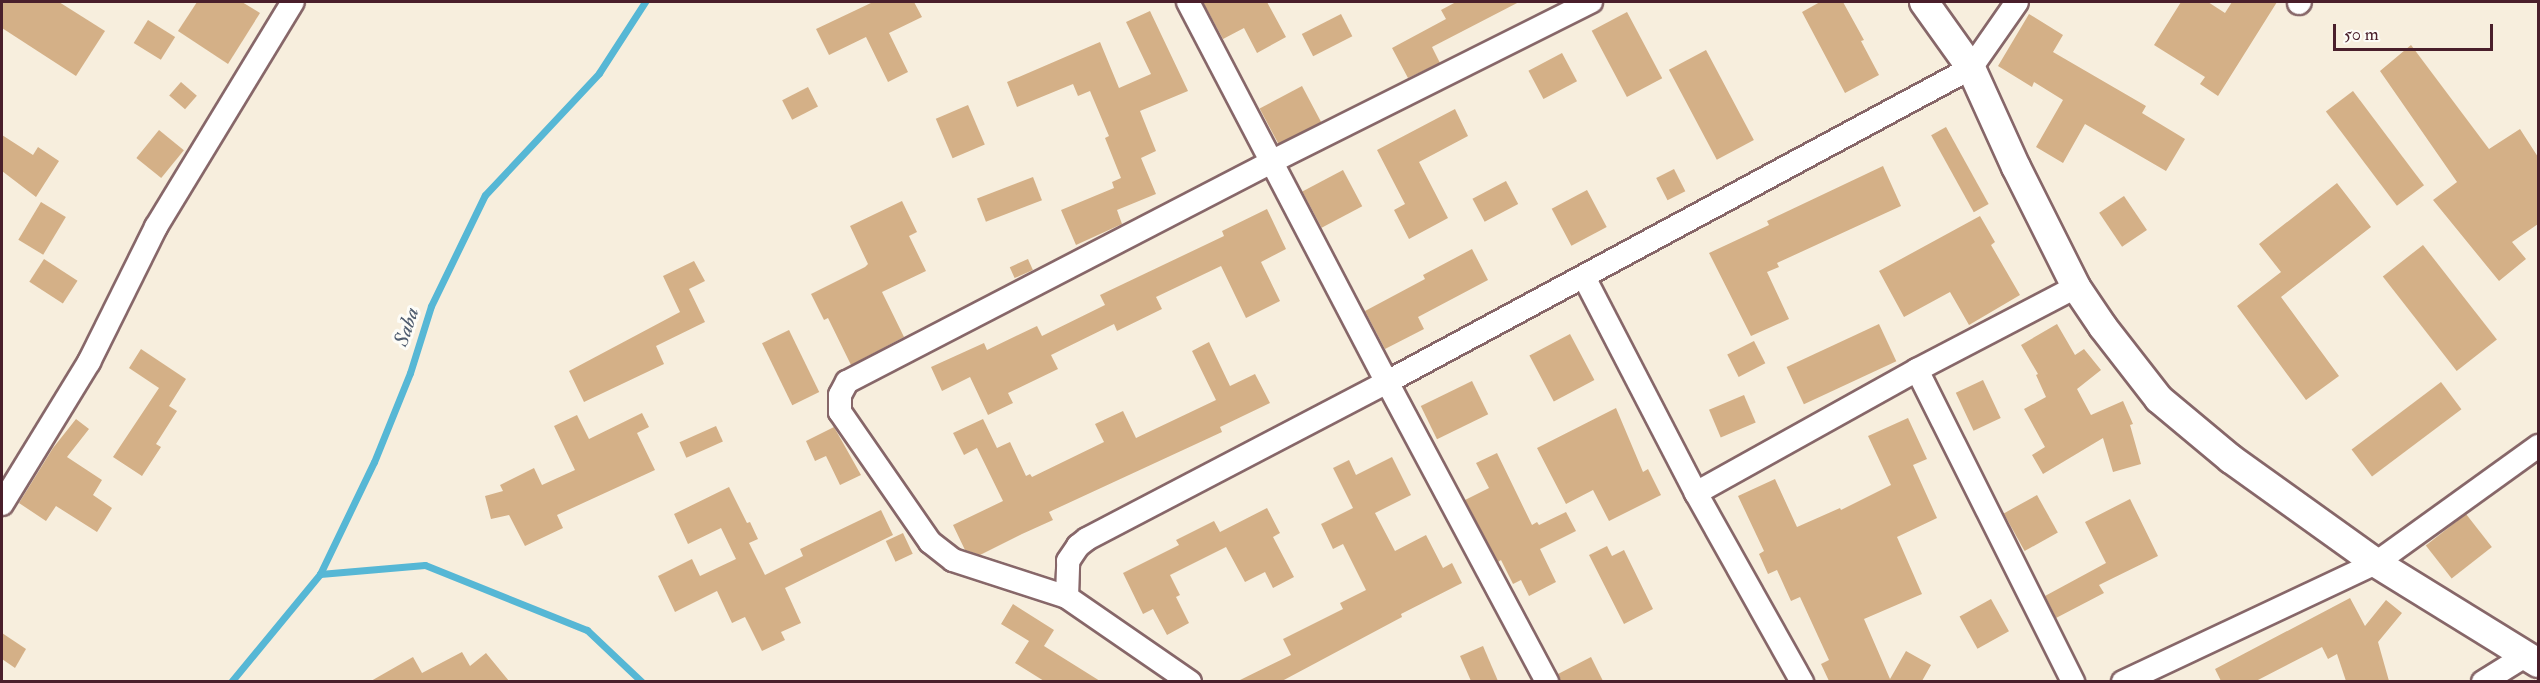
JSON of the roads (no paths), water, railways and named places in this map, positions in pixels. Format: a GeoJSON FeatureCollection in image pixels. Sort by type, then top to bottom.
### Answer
{"type":"FeatureCollection","features":[{"type":"Feature","properties":{"kind":"street"},"geometry":{"type":"LineString","coordinates":[[1188,2],[1547,681]]}},
{"type":"Feature","properties":{"kind":"street"},"geometry":{"type":"LineString","coordinates":[[1190,681],[1067,597],[953,560],[930,542],[840,412],[840,394],[847,382],[1271,162],[1591,2]]}},
{"type":"Feature","properties":{"kind":"street"},"geometry":{"type":"LineString","coordinates":[[1924,2],[1971,68],[2016,167],[2076,286],[2103,327],[2159,399],[2231,459],[2376,563],[2532,659]]}},
{"type":"Feature","properties":{"kind":"street"},"geometry":{"type":"LineString","coordinates":[[1067,597],[1068,561],[1078,546],[1087,539],[1387,382],[1971,68],[2017,2]]}},
{"type":"Feature","properties":{"kind":"street"},"geometry":{"type":"LineString","coordinates":[[2,504],[89,362],[156,227],[288,3]]}},
{"type":"Feature","properties":{"kind":"street"},"geometry":{"type":"LineString","coordinates":[[1584,277],[1696,493],[1802,681]]}},
{"type":"Feature","properties":{"kind":"street"},"geometry":{"type":"LineString","coordinates":[[1696,493],[1917,370],[2076,286]]}},
{"type":"Feature","properties":{"kind":"street"},"geometry":{"type":"LineString","coordinates":[[1917,370],[2073,681]]}},
{"type":"Feature","properties":{"kind":"street"},"geometry":{"type":"LineString","coordinates":[[2123,681],[2376,563],[2538,446]]}},
{"type":"Feature","properties":{"kind":"street"},"geometry":{"type":"LineString","coordinates":[[2483,681],[2532,659]]}},
{"type":"Feature","properties":{"kind":"waterway","name":"Saba"},"geometry":{"type":"LineString","coordinates":[[231,682],[320,574],[374,462],[410,373],[431,306],[485,195],[599,73],[645,2]]}},
{"type":"Feature","properties":{"kind":"waterway"},"geometry":{"type":"LineString","coordinates":[[320,574],[425,565],[587,630],[642,682]]}}]}
